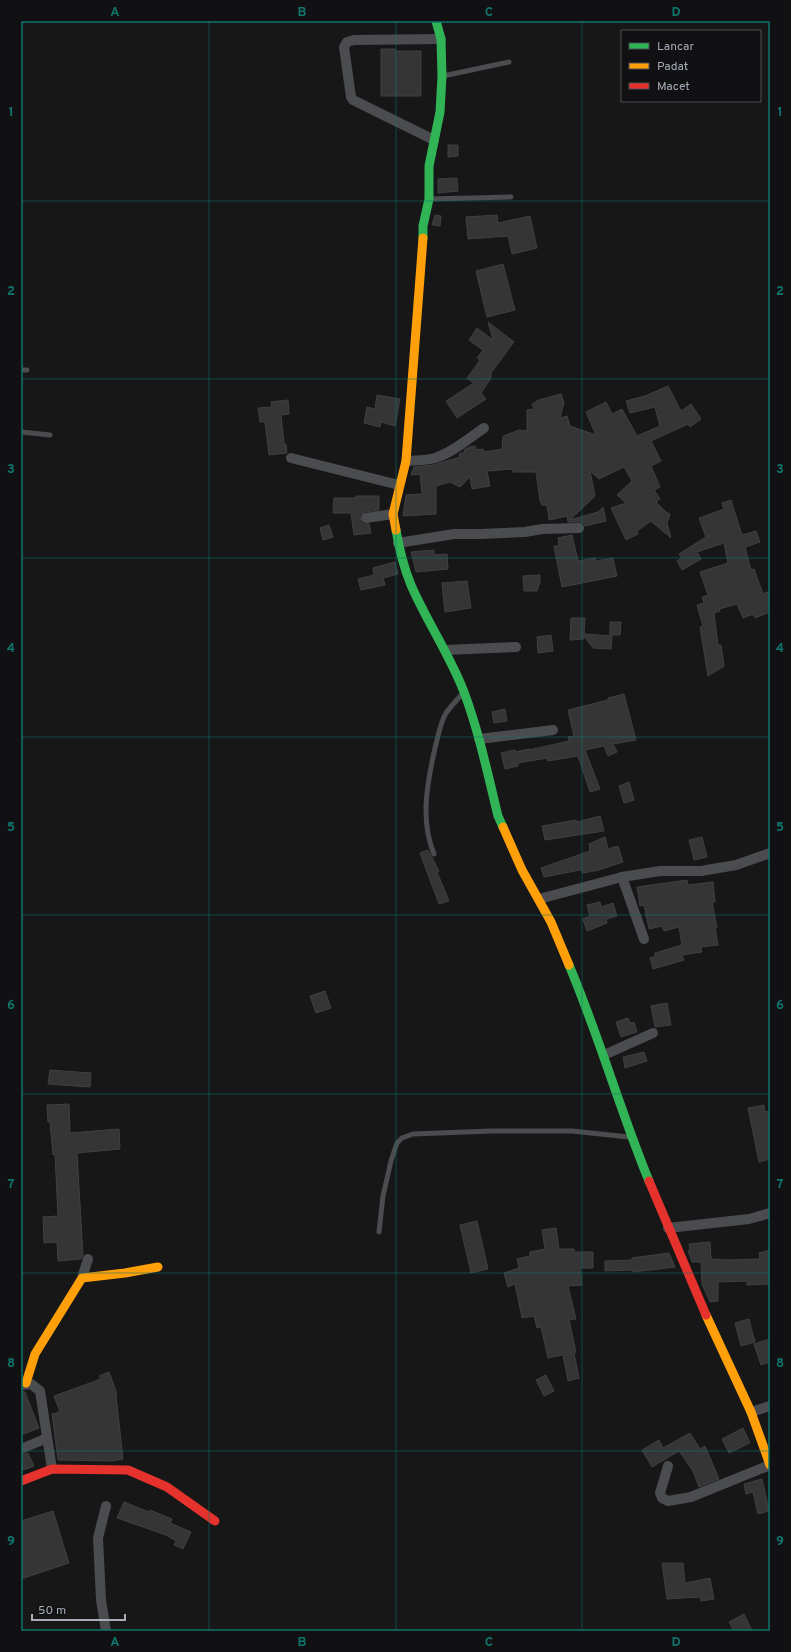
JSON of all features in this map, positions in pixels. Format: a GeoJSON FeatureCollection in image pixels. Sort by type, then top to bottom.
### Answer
{"type":"FeatureCollection","features":[{"type":"Feature","properties":{"kind":"street"},"geometry":{"type":"LineString","coordinates":[[436,21],[441,39],[442,76],[440,112],[429,166],[429,199],[423,226],[422,260],[416,316],[406,461],[393,514],[398,543],[411,585],[445,650],[464,692],[479,739],[498,816],[522,870],[551,922],[604,1055],[632,1137],[668,1228],[751,1412],[770,1465],[691,1497],[676,1501],[668,1501],[662,1498],[660,1493],[668,1466]]}},
{"type":"Feature","properties":{"kind":"street"},"geometry":{"type":"LineString","coordinates":[[434,140],[353,100],[351,97],[344,47],[347,42],[354,40],[441,39]]}},
{"type":"Feature","properties":{"kind":"street"},"geometry":{"type":"LineString","coordinates":[[406,461],[436,458],[484,428]]}},
{"type":"Feature","properties":{"kind":"street"},"geometry":{"type":"LineString","coordinates":[[291,458],[399,485]]}},
{"type":"Feature","properties":{"kind":"street"},"geometry":{"type":"LineString","coordinates":[[366,518],[393,514]]}},
{"type":"Feature","properties":{"kind":"street"},"geometry":{"type":"LineString","coordinates":[[398,543],[454,534],[502,533],[542,529],[579,528]]}},
{"type":"Feature","properties":{"kind":"street"},"geometry":{"type":"LineString","coordinates":[[445,650],[516,647]]}},
{"type":"Feature","properties":{"kind":"street"},"geometry":{"type":"LineString","coordinates":[[479,739],[553,730]]}},
{"type":"Feature","properties":{"kind":"street"},"geometry":{"type":"LineString","coordinates":[[539,899],[622,877],[660,871],[701,871],[736,865],[770,854]]}},
{"type":"Feature","properties":{"kind":"street"},"geometry":{"type":"LineString","coordinates":[[622,877],[644,939]]}},
{"type":"Feature","properties":{"kind":"street"},"geometry":{"type":"LineString","coordinates":[[604,1055],[653,1033]]}},
{"type":"Feature","properties":{"kind":"street"},"geometry":{"type":"LineString","coordinates":[[668,1228],[749,1219],[770,1213]]}},
{"type":"Feature","properties":{"kind":"street"},"geometry":{"type":"LineString","coordinates":[[52,1469],[40,1392],[35,1386],[24,1384],[35,1354],[82,1278],[88,1259]]}},
{"type":"Feature","properties":{"kind":"street"},"geometry":{"type":"LineString","coordinates":[[82,1278],[125,1273],[158,1267]]}},
{"type":"Feature","properties":{"kind":"street"},"geometry":{"type":"LineString","coordinates":[[751,1412],[770,1406]]}},
{"type":"Feature","properties":{"kind":"street"},"geometry":{"type":"LineString","coordinates":[[21,1449],[47,1438]]}},
{"type":"Feature","properties":{"kind":"street"},"geometry":{"type":"LineString","coordinates":[[21,1481],[52,1469],[128,1470],[167,1487],[215,1521]]}},
{"type":"Feature","properties":{"kind":"street"},"geometry":{"type":"LineString","coordinates":[[106,1506],[98,1538],[101,1600],[106,1631]]}},
{"type":"Feature","properties":{"kind":"lane"},"geometry":{"type":"LineString","coordinates":[[442,76],[509,62]]}},
{"type":"Feature","properties":{"kind":"lane"},"geometry":{"type":"LineString","coordinates":[[429,199],[511,197]]}},
{"type":"Feature","properties":{"kind":"lane"},"geometry":{"type":"LineString","coordinates":[[21,432],[50,435]]}},
{"type":"Feature","properties":{"kind":"lane"},"geometry":{"type":"LineString","coordinates":[[434,854],[428,839],[426,812],[428,778],[446,713],[464,692]]}},
{"type":"Feature","properties":{"kind":"lane"},"geometry":{"type":"LineString","coordinates":[[379,1232],[383,1196],[391,1161],[397,1143],[402,1138],[413,1134],[492,1131],[572,1131],[632,1137]]}},
{"type":"Feature","properties":{"kind":"building"},"geometry":{"type":"Polygon","coordinates":[[[381,49],[395,49],[395,51],[421,51],[421,96],[381,96],[381,49]]]}},
{"type":"Feature","properties":{"kind":"building"},"geometry":{"type":"Polygon","coordinates":[[[448,145],[458,145],[458,156],[448,157],[448,145]]]}},
{"type":"Feature","properties":{"kind":"building"},"geometry":{"type":"Polygon","coordinates":[[[457,178],[458,191],[438,193],[438,179],[457,178]]]}},
{"type":"Feature","properties":{"kind":"building"},"geometry":{"type":"Polygon","coordinates":[[[435,215],[441,216],[440,226],[432,225],[435,215]]]}},
{"type":"Feature","properties":{"kind":"building"},"geometry":{"type":"Polygon","coordinates":[[[497,215],[498,223],[530,216],[537,248],[512,254],[508,236],[468,239],[466,217],[497,215]]]}},
{"type":"Feature","properties":{"kind":"building"},"geometry":{"type":"Polygon","coordinates":[[[503,264],[515,310],[487,317],[476,271],[503,264]]]}},
{"type":"Feature","properties":{"kind":"building"},"geometry":{"type":"Polygon","coordinates":[[[488,322],[514,342],[491,373],[491,378],[481,393],[486,399],[457,418],[446,401],[474,383],[467,378],[480,360],[477,358],[483,350],[469,340],[477,328],[493,340],[488,322]]]}},
{"type":"Feature","properties":{"kind":"building"},"geometry":{"type":"Polygon","coordinates":[[[668,386],[681,411],[691,404],[701,419],[690,427],[688,424],[651,441],[661,461],[651,466],[660,487],[654,490],[660,499],[656,502],[670,514],[667,523],[671,538],[651,521],[637,531],[638,534],[626,540],[611,508],[626,503],[617,495],[632,481],[624,467],[599,479],[590,471],[595,496],[570,520],[598,512],[603,507],[606,521],[585,526],[582,522],[568,522],[567,516],[549,520],[547,505],[542,505],[540,501],[536,472],[513,472],[513,469],[487,471],[490,486],[472,489],[470,477],[460,487],[450,482],[436,486],[436,514],[403,516],[406,495],[422,494],[420,474],[411,475],[414,467],[433,465],[460,457],[459,454],[465,452],[464,450],[469,447],[475,446],[476,450],[483,449],[484,452],[502,449],[503,436],[519,430],[527,431],[527,410],[534,409],[532,404],[539,400],[561,394],[564,403],[560,418],[567,416],[570,426],[596,435],[586,412],[606,402],[612,414],[622,409],[637,436],[660,426],[655,407],[630,413],[626,401],[645,396],[668,386]]]}},
{"type":"Feature","properties":{"kind":"building"},"geometry":{"type":"Polygon","coordinates":[[[377,395],[400,399],[395,426],[381,422],[380,427],[364,423],[367,407],[375,409],[377,395]]]}},
{"type":"Feature","properties":{"kind":"building"},"geometry":{"type":"Polygon","coordinates":[[[288,400],[289,414],[281,415],[284,444],[286,444],[287,453],[269,455],[265,422],[260,422],[258,408],[272,407],[271,402],[288,400]]]}},
{"type":"Feature","properties":{"kind":"building"},"geometry":{"type":"Polygon","coordinates":[[[356,496],[379,496],[379,510],[365,512],[360,516],[361,522],[364,524],[369,524],[371,533],[354,535],[351,513],[333,513],[334,498],[356,498],[356,496]]]}},
{"type":"Feature","properties":{"kind":"building"},"geometry":{"type":"Polygon","coordinates":[[[731,500],[742,535],[756,531],[760,542],[745,547],[751,570],[754,569],[763,594],[770,591],[770,612],[755,618],[753,614],[743,618],[737,604],[719,609],[720,611],[714,613],[718,645],[721,645],[724,666],[708,676],[700,627],[703,626],[697,605],[704,603],[702,597],[708,595],[700,572],[728,563],[724,543],[697,552],[701,559],[682,570],[677,561],[682,558],[679,554],[706,537],[699,518],[724,509],[722,503],[731,500]]]}},
{"type":"Feature","properties":{"kind":"building"},"geometry":{"type":"Polygon","coordinates":[[[329,525],[333,537],[323,540],[320,528],[329,525]]]}},
{"type":"Feature","properties":{"kind":"building"},"geometry":{"type":"Polygon","coordinates":[[[572,535],[578,561],[595,558],[596,561],[613,558],[617,576],[562,587],[554,546],[559,546],[558,538],[572,535]]]}},
{"type":"Feature","properties":{"kind":"building"},"geometry":{"type":"Polygon","coordinates":[[[434,550],[434,555],[447,554],[448,569],[416,572],[411,552],[434,550]]]}},
{"type":"Feature","properties":{"kind":"building"},"geometry":{"type":"Polygon","coordinates":[[[395,562],[398,574],[383,578],[385,585],[361,590],[358,579],[374,575],[373,568],[395,562]]]}},
{"type":"Feature","properties":{"kind":"building"},"geometry":{"type":"Polygon","coordinates":[[[540,575],[540,582],[537,591],[524,591],[523,576],[540,575]]]}},
{"type":"Feature","properties":{"kind":"building"},"geometry":{"type":"Polygon","coordinates":[[[467,581],[471,608],[445,612],[442,583],[467,581]]]}},
{"type":"Feature","properties":{"kind":"building"},"geometry":{"type":"Polygon","coordinates":[[[571,618],[585,618],[584,634],[612,636],[611,649],[593,648],[584,636],[584,639],[570,640],[571,618]]]}},
{"type":"Feature","properties":{"kind":"building"},"geometry":{"type":"Polygon","coordinates":[[[610,622],[621,622],[620,635],[610,635],[610,622]]]}},
{"type":"Feature","properties":{"kind":"building"},"geometry":{"type":"Polygon","coordinates":[[[551,635],[553,651],[538,653],[537,637],[551,635]]]}},
{"type":"Feature","properties":{"kind":"building"},"geometry":{"type":"Polygon","coordinates":[[[624,694],[636,740],[613,744],[617,752],[608,756],[604,746],[585,750],[600,789],[590,792],[578,756],[548,761],[547,758],[518,763],[518,766],[505,769],[501,753],[515,750],[515,752],[529,750],[569,741],[568,737],[574,736],[568,710],[608,700],[608,698],[624,694]]]}},
{"type":"Feature","properties":{"kind":"building"},"geometry":{"type":"Polygon","coordinates":[[[505,709],[507,721],[494,723],[492,712],[505,709]]]}},
{"type":"Feature","properties":{"kind":"building"},"geometry":{"type":"Polygon","coordinates":[[[629,782],[634,800],[624,803],[619,786],[629,782]]]}},
{"type":"Feature","properties":{"kind":"building"},"geometry":{"type":"Polygon","coordinates":[[[600,816],[604,831],[545,840],[542,826],[576,820],[577,822],[600,816]]]}},
{"type":"Feature","properties":{"kind":"building"},"geometry":{"type":"Polygon","coordinates":[[[605,837],[608,849],[618,846],[623,862],[599,870],[583,873],[580,870],[544,877],[541,868],[590,851],[589,844],[605,837]]]}},
{"type":"Feature","properties":{"kind":"building"},"geometry":{"type":"Polygon","coordinates":[[[702,837],[707,857],[694,860],[689,840],[702,837]]]}},
{"type":"Feature","properties":{"kind":"building"},"geometry":{"type":"Polygon","coordinates":[[[428,850],[439,871],[437,872],[449,901],[439,904],[420,853],[428,850]]]}},
{"type":"Feature","properties":{"kind":"building"},"geometry":{"type":"Polygon","coordinates":[[[687,880],[688,885],[713,882],[715,902],[712,902],[717,928],[715,928],[718,945],[701,947],[702,952],[682,955],[684,960],[653,969],[650,958],[655,957],[655,953],[682,945],[679,927],[664,931],[662,926],[649,929],[644,905],[640,906],[637,887],[687,880]]]}},
{"type":"Feature","properties":{"kind":"building"},"geometry":{"type":"Polygon","coordinates":[[[600,902],[601,907],[613,903],[617,916],[606,919],[607,923],[587,931],[583,919],[590,916],[587,905],[600,902]]]}},
{"type":"Feature","properties":{"kind":"building"},"geometry":{"type":"Polygon","coordinates":[[[325,991],[331,1008],[316,1013],[310,996],[325,991]]]}},
{"type":"Feature","properties":{"kind":"building"},"geometry":{"type":"Polygon","coordinates":[[[667,1003],[671,1025],[655,1027],[651,1006],[667,1003]]]}},
{"type":"Feature","properties":{"kind":"building"},"geometry":{"type":"Polygon","coordinates":[[[628,1018],[630,1023],[634,1022],[637,1032],[621,1037],[616,1022],[628,1018]]]}},
{"type":"Feature","properties":{"kind":"building"},"geometry":{"type":"Polygon","coordinates":[[[644,1052],[647,1061],[625,1068],[623,1057],[644,1052]]]}},
{"type":"Feature","properties":{"kind":"building"},"geometry":{"type":"Polygon","coordinates":[[[50,1070],[91,1073],[90,1087],[48,1084],[50,1070]]]}},
{"type":"Feature","properties":{"kind":"building"},"geometry":{"type":"Polygon","coordinates":[[[69,1104],[70,1133],[119,1129],[120,1149],[77,1153],[83,1256],[81,1259],[58,1261],[57,1242],[44,1243],[43,1217],[58,1216],[55,1154],[53,1155],[47,1105],[69,1104]]]}},
{"type":"Feature","properties":{"kind":"building"},"geometry":{"type":"Polygon","coordinates":[[[764,1105],[765,1112],[770,1111],[770,1159],[759,1162],[748,1108],[764,1105]]]}},
{"type":"Feature","properties":{"kind":"building"},"geometry":{"type":"Polygon","coordinates":[[[477,1221],[488,1269],[471,1273],[460,1225],[477,1221]]]}},
{"type":"Feature","properties":{"kind":"building"},"geometry":{"type":"Polygon","coordinates":[[[556,1228],[559,1249],[574,1249],[574,1252],[593,1252],[593,1268],[580,1268],[582,1285],[568,1286],[576,1319],[569,1320],[576,1352],[574,1353],[579,1378],[568,1381],[563,1355],[548,1358],[541,1327],[537,1328],[534,1316],[522,1318],[515,1284],[508,1287],[504,1273],[519,1268],[517,1259],[530,1256],[530,1252],[545,1249],[542,1230],[556,1228]]]}},
{"type":"Feature","properties":{"kind":"building"},"geometry":{"type":"Polygon","coordinates":[[[710,1242],[711,1259],[760,1259],[759,1253],[770,1250],[770,1284],[747,1285],[747,1281],[718,1282],[718,1301],[710,1302],[702,1284],[701,1262],[692,1262],[688,1251],[690,1251],[689,1244],[710,1242]]]}},
{"type":"Feature","properties":{"kind":"building"},"geometry":{"type":"Polygon","coordinates":[[[669,1253],[675,1267],[633,1272],[633,1270],[605,1271],[605,1261],[632,1260],[632,1258],[669,1253]]]}},
{"type":"Feature","properties":{"kind":"building"},"geometry":{"type":"Polygon","coordinates":[[[749,1319],[755,1342],[741,1346],[735,1323],[749,1319]]]}},
{"type":"Feature","properties":{"kind":"building"},"geometry":{"type":"Polygon","coordinates":[[[770,1339],[770,1362],[761,1365],[754,1344],[770,1339]]]}},
{"type":"Feature","properties":{"kind":"building"},"geometry":{"type":"Polygon","coordinates":[[[109,1372],[117,1394],[123,1459],[112,1461],[58,1460],[52,1414],[60,1412],[54,1396],[101,1379],[99,1376],[109,1372]]]}},
{"type":"Feature","properties":{"kind":"building"},"geometry":{"type":"Polygon","coordinates":[[[546,1375],[554,1391],[544,1396],[536,1380],[546,1375]]]}},
{"type":"Feature","properties":{"kind":"building"},"geometry":{"type":"Polygon","coordinates":[[[21,1391],[25,1392],[39,1428],[21,1435],[21,1391]]]}},
{"type":"Feature","properties":{"kind":"building"},"geometry":{"type":"Polygon","coordinates":[[[743,1428],[750,1443],[729,1453],[722,1439],[743,1428]]]}},
{"type":"Feature","properties":{"kind":"building"},"geometry":{"type":"Polygon","coordinates":[[[690,1433],[700,1449],[705,1446],[719,1479],[699,1487],[693,1471],[679,1451],[652,1467],[642,1450],[659,1440],[663,1448],[690,1433]]]}},
{"type":"Feature","properties":{"kind":"building"},"geometry":{"type":"Polygon","coordinates":[[[28,1453],[34,1466],[21,1471],[21,1455],[28,1453]]]}},
{"type":"Feature","properties":{"kind":"building"},"geometry":{"type":"Polygon","coordinates":[[[762,1479],[769,1511],[758,1514],[753,1492],[746,1494],[744,1484],[762,1479]]]}},
{"type":"Feature","properties":{"kind":"building"},"geometry":{"type":"Polygon","coordinates":[[[124,1502],[172,1519],[170,1523],[191,1532],[183,1549],[174,1545],[176,1541],[166,1535],[117,1518],[124,1502]]]}},
{"type":"Feature","properties":{"kind":"building"},"geometry":{"type":"Polygon","coordinates":[[[53,1511],[69,1563],[21,1579],[21,1521],[53,1511]]]}},
{"type":"Feature","properties":{"kind":"building"},"geometry":{"type":"Polygon","coordinates":[[[662,1563],[683,1563],[685,1583],[710,1578],[714,1599],[701,1601],[700,1597],[667,1599],[662,1563]]]}},
{"type":"Feature","properties":{"kind":"building"},"geometry":{"type":"Polygon","coordinates":[[[744,1614],[752,1631],[734,1631],[729,1622],[744,1614]]]}},
{"type":"Feature","properties":{"kind":"traffic: fast"},"geometry":{"type":"LineString","coordinates":[[423,238],[423,226],[429,199],[429,166],[440,112],[442,76],[441,39],[436,21]]}},
{"type":"Feature","properties":{"kind":"traffic: fast"},"geometry":{"type":"LineString","coordinates":[[396,530],[402,558],[411,585],[452,665],[464,692],[479,738],[498,816],[503,827]]}},
{"type":"Feature","properties":{"kind":"traffic: fast"},"geometry":{"type":"LineString","coordinates":[[569,965],[649,1181]]}},
{"type":"Feature","properties":{"kind":"traffic: slow"},"geometry":{"type":"LineString","coordinates":[[396,530],[393,514],[406,461],[423,238]]}},
{"type":"Feature","properties":{"kind":"traffic: slow"},"geometry":{"type":"LineString","coordinates":[[503,827],[522,870],[551,922],[569,965]]}},
{"type":"Feature","properties":{"kind":"traffic: slow"},"geometry":{"type":"LineString","coordinates":[[26,1383],[35,1354],[82,1278],[125,1273],[158,1267]]}},
{"type":"Feature","properties":{"kind":"traffic: slow"},"geometry":{"type":"LineString","coordinates":[[706,1315],[751,1412],[770,1465]]}},
{"type":"Feature","properties":{"kind":"traffic: jam"},"geometry":{"type":"LineString","coordinates":[[649,1181],[706,1315]]}},
{"type":"Feature","properties":{"kind":"traffic: jam"},"geometry":{"type":"LineString","coordinates":[[21,1481],[52,1469],[128,1470],[167,1487],[215,1521]]}}]}
